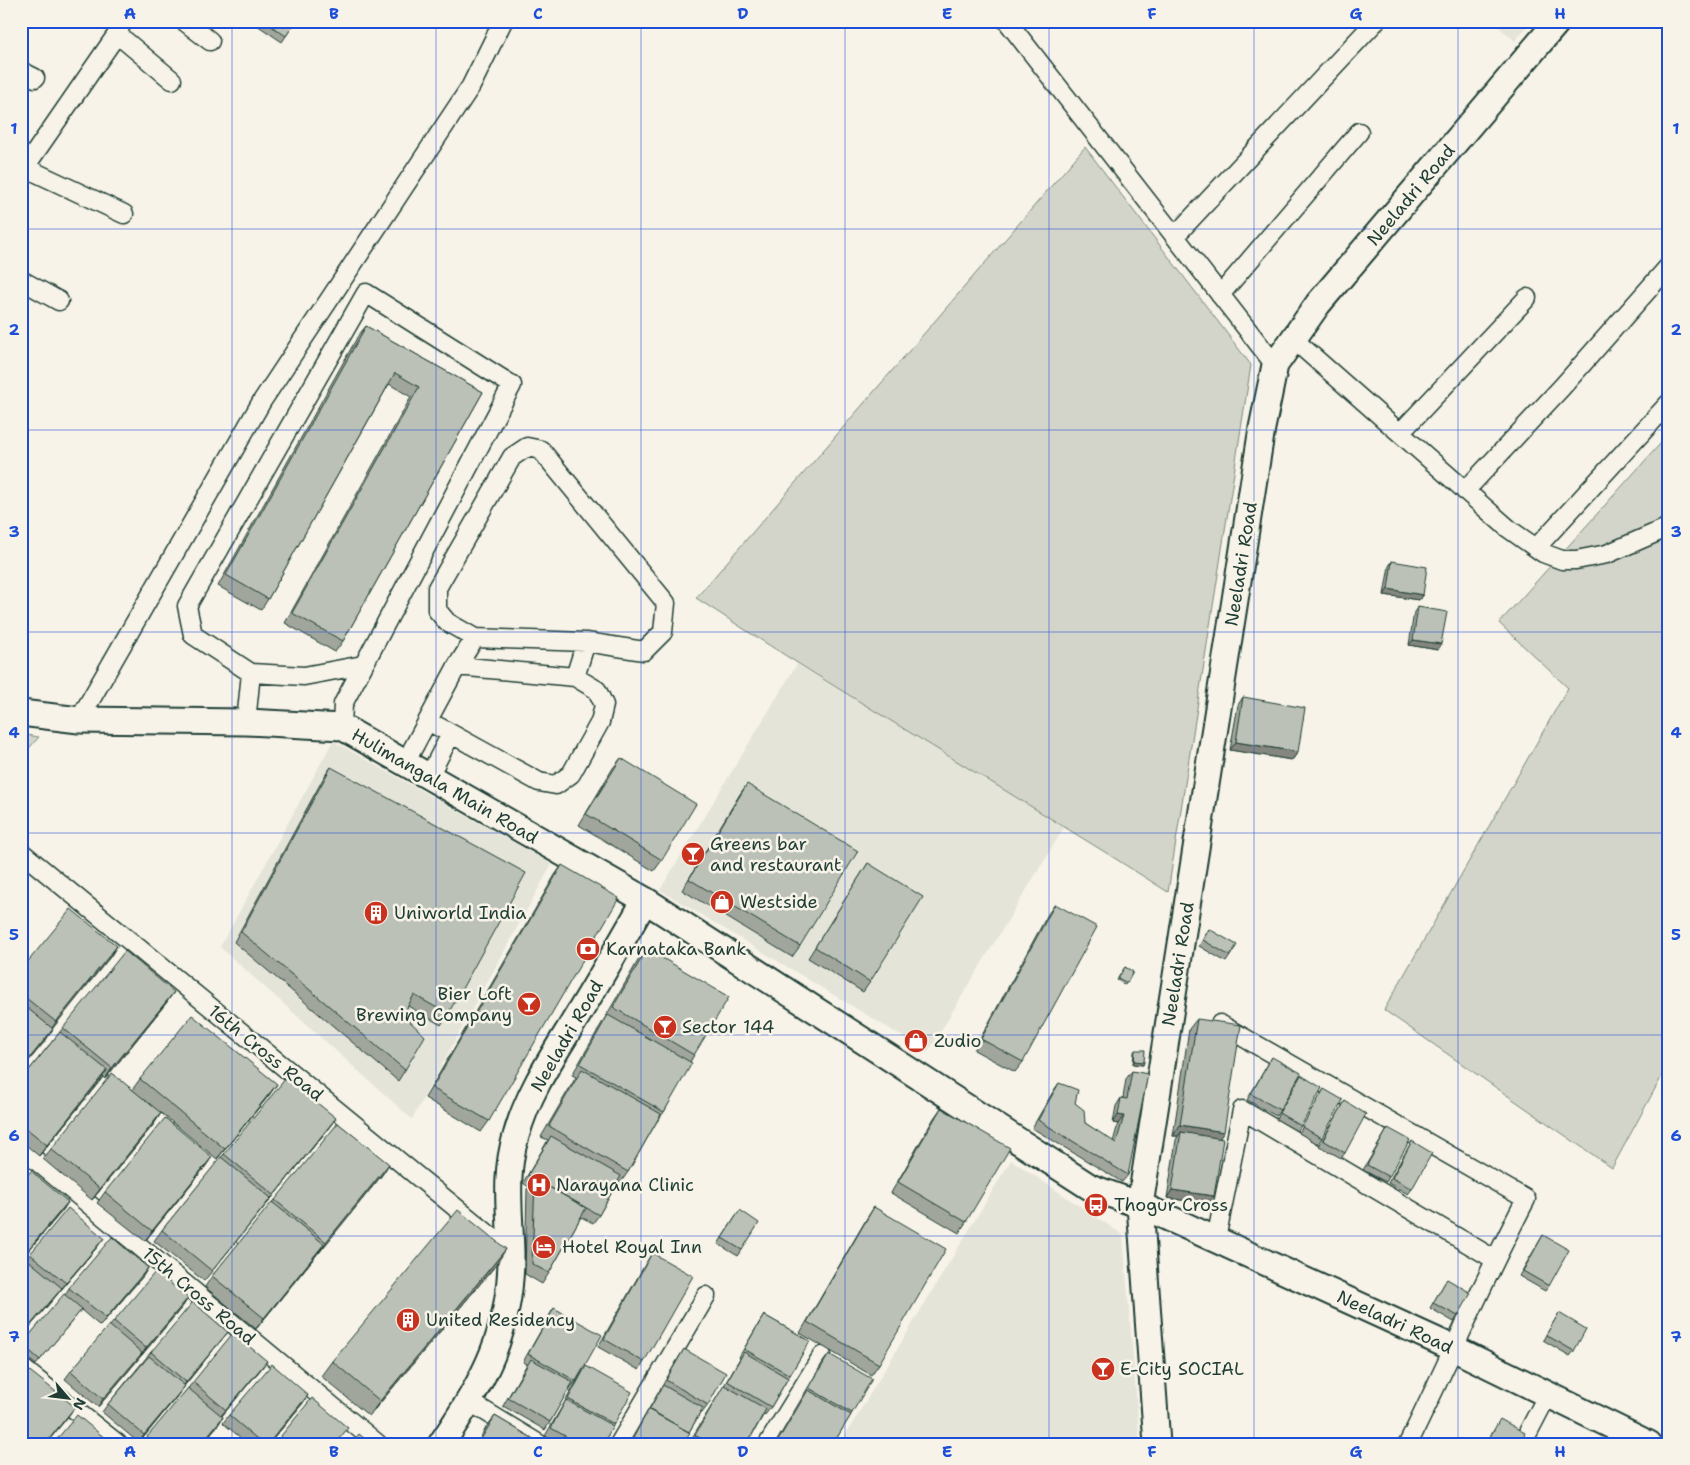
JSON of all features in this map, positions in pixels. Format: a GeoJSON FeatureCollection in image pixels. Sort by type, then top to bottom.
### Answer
{"type":"FeatureCollection","features":[{"type":"Feature","properties":{"kind":"main road","name":"Neeladri Road"},"geometry":{"type":"LineString","coordinates":[[1140,1205],[1260,438],[1275,365],[1318,304],[1558,21]]}},
{"type":"Feature","properties":{"kind":"main road","name":"Hulimangala Main Road"},"geometry":{"type":"LineString","coordinates":[[21,713],[79,720],[246,722],[342,727],[645,900]]}},
{"type":"Feature","properties":{"kind":"main road","name":"Neeladri Road"},"geometry":{"type":"LineString","coordinates":[[441,1444],[470,1402],[499,1340],[509,1303],[511,1253],[508,1190],[516,1136],[535,1086],[645,900],[1090,1187],[1140,1205],[1455,1349],[1649,1444]]}},
{"type":"Feature","properties":{"kind":"main road"},"geometry":{"type":"LineString","coordinates":[[1140,1205],[1157,1444]]}},
{"type":"Feature","properties":{"kind":"street"},"geometry":{"type":"LineString","coordinates":[[184,21],[210,41]]}},
{"type":"Feature","properties":{"kind":"street"},"geometry":{"type":"LineString","coordinates":[[79,720],[262,401],[471,86],[503,21]]}},
{"type":"Feature","properties":{"kind":"street"},"geometry":{"type":"LineString","coordinates":[[1007,21],[1275,365]]}},
{"type":"Feature","properties":{"kind":"street"},"geometry":{"type":"LineString","coordinates":[[1175,236],[1376,21]]}},
{"type":"Feature","properties":{"kind":"street"},"geometry":{"type":"LineString","coordinates":[[124,214],[23,170],[120,28],[172,80]]}},
{"type":"Feature","properties":{"kind":"street"},"geometry":{"type":"LineString","coordinates":[[1220,294],[1359,132]]}},
{"type":"Feature","properties":{"kind":"street"},"geometry":{"type":"LineString","coordinates":[[1465,490],[1562,387],[1669,266]]}},
{"type":"Feature","properties":{"kind":"street"},"geometry":{"type":"LineString","coordinates":[[21,280],[59,301]]}},
{"type":"Feature","properties":{"kind":"street"},"geometry":{"type":"LineString","coordinates":[[342,727],[343,704],[512,385],[366,293],[187,606],[193,635],[251,673],[304,676],[363,666]]}},
{"type":"Feature","properties":{"kind":"street"},"geometry":{"type":"LineString","coordinates":[[1401,432],[1527,298]]}},
{"type":"Feature","properties":{"kind":"street"},"geometry":{"type":"LineString","coordinates":[[1293,339],[1401,432],[1509,529],[1536,548],[1562,560],[1592,559],[1669,528]]}},
{"type":"Feature","properties":{"kind":"street"},"geometry":{"type":"LineString","coordinates":[[1536,548],[1669,402]]}},
{"type":"Feature","properties":{"kind":"street"},"geometry":{"type":"LineString","coordinates":[[527,447],[541,450],[666,603],[663,632],[644,651],[586,642],[475,638],[447,622],[437,610],[437,588],[512,457],[527,447]]}},
{"type":"Feature","properties":{"kind":"street"},"geometry":{"type":"LineString","coordinates":[[405,763],[457,666],[475,638]]}},
{"type":"Feature","properties":{"kind":"street"},"geometry":{"type":"LineString","coordinates":[[575,677],[586,642]]}},
{"type":"Feature","properties":{"kind":"street"},"geometry":{"type":"LineString","coordinates":[[428,721],[539,782],[556,784],[571,774],[600,722],[604,705],[597,690],[575,677],[457,666]]}},
{"type":"Feature","properties":{"kind":"street"},"geometry":{"type":"LineString","coordinates":[[246,722],[251,673]]}},
{"type":"Feature","properties":{"kind":"street"},"geometry":{"type":"LineString","coordinates":[[429,776],[451,734]]}},
{"type":"Feature","properties":{"kind":"street","name":"16th Cross Road"},"geometry":{"type":"LineString","coordinates":[[21,852],[511,1253]]}},
{"type":"Feature","properties":{"kind":"street"},"geometry":{"type":"LineString","coordinates":[[1217,1022],[1526,1200],[1494,1259],[1455,1349],[1408,1444]]}},
{"type":"Feature","properties":{"kind":"street"},"geometry":{"type":"LineString","coordinates":[[1216,1240],[1242,1110],[1494,1259]]}},
{"type":"Feature","properties":{"kind":"street","name":"15th Cross Road"},"geometry":{"type":"LineString","coordinates":[[21,1148],[378,1444]]}},
{"type":"Feature","properties":{"kind":"street"},"geometry":{"type":"LineString","coordinates":[[619,1444],[706,1296]]}},
{"type":"Feature","properties":{"kind":"street"},"geometry":{"type":"LineString","coordinates":[[768,1444],[822,1356]]}},
{"type":"Feature","properties":{"kind":"street"},"geometry":{"type":"LineString","coordinates":[[21,1367],[118,1444]]}},
{"type":"Feature","properties":{"kind":"street"},"geometry":{"type":"LineString","coordinates":[[1522,1444],[1548,1394]]}},
{"type":"Feature","properties":{"kind":"street"},"geometry":{"type":"LineString","coordinates":[[470,1402],[539,1444]]}},
{"type":"Feature","properties":{"kind":"shaded area"},"geometry":{"type":"Polygon","coordinates":[[[1492,21],[1531,21],[1515,41],[1492,21]]]}},
{"type":"Feature","properties":{"kind":"shaded area"},"geometry":{"type":"Polygon","coordinates":[[[1085,147],[1251,365],[1168,892],[813,673],[696,598],[1085,147]]]}},
{"type":"Feature","properties":{"kind":"shaded area"},"geometry":{"type":"Polygon","coordinates":[[[1669,434],[1669,1063],[1612,1168],[1384,1010],[1568,688],[1499,623],[1669,434]]]}},
{"type":"Feature","properties":{"kind":"shaded area"},"geometry":{"type":"Polygon","coordinates":[[[797,664],[1065,826],[928,1052],[660,890],[797,664]]]}},
{"type":"Feature","properties":{"kind":"shaded area"},"geometry":{"type":"Polygon","coordinates":[[[21,734],[39,737],[21,757],[21,734]]]}},
{"type":"Feature","properties":{"kind":"shaded area","name":"Uniworld India"},"geometry":{"type":"Polygon","coordinates":[[[333,741],[552,864],[412,1119],[220,947],[333,741]]]}},
{"type":"Feature","properties":{"kind":"shaded area"},"geometry":{"type":"Polygon","coordinates":[[[1011,1160],[1123,1235],[1140,1444],[840,1444],[1011,1160]]]}},
{"type":"Feature","properties":{"kind":"building"},"geometry":{"type":"Polygon","coordinates":[[[264,21],[296,21],[286,36],[264,21]]]}},
{"type":"Feature","properties":{"kind":"building"},"geometry":{"type":"Polygon","coordinates":[[[366,326],[483,392],[343,641],[292,613],[419,387],[395,373],[268,599],[226,575],[366,326]]]}},
{"type":"Feature","properties":{"kind":"building"},"geometry":{"type":"Polygon","coordinates":[[[1392,561],[1427,567],[1423,595],[1388,589],[1392,561]]]}},
{"type":"Feature","properties":{"kind":"building"},"geometry":{"type":"Polygon","coordinates":[[[1418,607],[1447,612],[1441,644],[1413,640],[1418,607]]]}},
{"type":"Feature","properties":{"kind":"building"},"geometry":{"type":"Polygon","coordinates":[[[1243,697],[1305,708],[1298,752],[1236,742],[1243,697]]]}},
{"type":"Feature","properties":{"kind":"building"},"geometry":{"type":"Polygon","coordinates":[[[621,758],[696,804],[662,860],[586,814],[621,758]]]}},
{"type":"Feature","properties":{"kind":"building","name":"Uniworld India"},"geometry":{"type":"Polygon","coordinates":[[[331,767],[526,873],[448,1014],[414,995],[403,1015],[425,1036],[405,1070],[241,932],[331,767]]]}},
{"type":"Feature","properties":{"kind":"building"},"geometry":{"type":"Polygon","coordinates":[[[747,784],[858,851],[800,946],[689,879],[747,784]]]}},
{"type":"Feature","properties":{"kind":"building"},"geometry":{"type":"Polygon","coordinates":[[[868,863],[923,897],[870,982],[815,947],[868,863]]]}},
{"type":"Feature","properties":{"kind":"building"},"geometry":{"type":"Polygon","coordinates":[[[562,865],[619,898],[489,1121],[432,1088],[562,865]]]}},
{"type":"Feature","properties":{"kind":"building"},"geometry":{"type":"Polygon","coordinates":[[[1055,904],[1097,927],[1023,1062],[981,1039],[1055,904]]]}},
{"type":"Feature","properties":{"kind":"building"},"geometry":{"type":"Polygon","coordinates":[[[71,909],[117,946],[56,1022],[21,994],[21,970],[71,909]]]}},
{"type":"Feature","properties":{"kind":"building"},"geometry":{"type":"Polygon","coordinates":[[[1209,929],[1237,945],[1230,956],[1203,940],[1209,929]]]}},
{"type":"Feature","properties":{"kind":"building"},"geometry":{"type":"Polygon","coordinates":[[[647,949],[729,997],[694,1055],[613,1007],[647,949]]]}},
{"type":"Feature","properties":{"kind":"building"},"geometry":{"type":"Polygon","coordinates":[[[125,951],[174,992],[112,1068],[63,1028],[125,951]]]}},
{"type":"Feature","properties":{"kind":"building"},"geometry":{"type":"Polygon","coordinates":[[[1125,967],[1133,972],[1127,983],[1118,978],[1125,967]]]}},
{"type":"Feature","properties":{"kind":"building"},"geometry":{"type":"Polygon","coordinates":[[[21,1003],[53,1029],[21,1069],[21,1003]]]}},
{"type":"Feature","properties":{"kind":"building"},"geometry":{"type":"Polygon","coordinates":[[[192,1015],[277,1084],[225,1149],[140,1079],[192,1015]]]}},
{"type":"Feature","properties":{"kind":"building"},"geometry":{"type":"Polygon","coordinates":[[[608,1015],[692,1063],[664,1112],[580,1064],[608,1015]]]}},
{"type":"Feature","properties":{"kind":"building"},"geometry":{"type":"Polygon","coordinates":[[[1197,1019],[1241,1025],[1224,1132],[1180,1125],[1197,1019]]]}},
{"type":"Feature","properties":{"kind":"building"},"geometry":{"type":"Polygon","coordinates":[[[60,1032],[107,1070],[47,1145],[21,1124],[21,1080],[60,1032]]]}},
{"type":"Feature","properties":{"kind":"building"},"geometry":{"type":"Polygon","coordinates":[[[1135,1050],[1145,1050],[1144,1062],[1134,1061],[1135,1050]]]}},
{"type":"Feature","properties":{"kind":"building"},"geometry":{"type":"Polygon","coordinates":[[[1272,1057],[1301,1073],[1280,1110],[1251,1094],[1272,1057]]]}},
{"type":"Feature","properties":{"kind":"building"},"geometry":{"type":"Polygon","coordinates":[[[582,1069],[661,1114],[628,1172],[549,1126],[582,1069]]]}},
{"type":"Feature","properties":{"kind":"building"},"geometry":{"type":"Polygon","coordinates":[[[1132,1071],[1148,1074],[1128,1175],[1038,1120],[1059,1083],[1078,1090],[1075,1103],[1084,1110],[1085,1123],[1116,1143],[1124,1116],[1118,1115],[1121,1098],[1127,1099],[1132,1071]]]}},
{"type":"Feature","properties":{"kind":"building"},"geometry":{"type":"Polygon","coordinates":[[[112,1073],[161,1113],[100,1189],[51,1149],[112,1073]]]}},
{"type":"Feature","properties":{"kind":"building"},"geometry":{"type":"Polygon","coordinates":[[[1301,1075],[1322,1088],[1301,1126],[1279,1113],[1301,1075]]]}},
{"type":"Feature","properties":{"kind":"building"},"geometry":{"type":"Polygon","coordinates":[[[286,1078],[336,1118],[274,1195],[224,1154],[286,1078]]]}},
{"type":"Feature","properties":{"kind":"building"},"geometry":{"type":"Polygon","coordinates":[[[1324,1089],[1343,1100],[1322,1138],[1302,1127],[1324,1089]]]}},
{"type":"Feature","properties":{"kind":"building"},"geometry":{"type":"Polygon","coordinates":[[[1345,1101],[1366,1114],[1345,1153],[1323,1140],[1345,1101]]]}},
{"type":"Feature","properties":{"kind":"building"},"geometry":{"type":"Polygon","coordinates":[[[941,1108],[1010,1148],[966,1222],[898,1182],[941,1108]]]}},
{"type":"Feature","properties":{"kind":"building"},"geometry":{"type":"Polygon","coordinates":[[[165,1118],[212,1157],[152,1231],[105,1192],[165,1118]]]}},
{"type":"Feature","properties":{"kind":"building"},"geometry":{"type":"Polygon","coordinates":[[[338,1123],[389,1164],[326,1242],[275,1200],[338,1123]]]}},
{"type":"Feature","properties":{"kind":"building"},"geometry":{"type":"Polygon","coordinates":[[[1388,1128],[1410,1140],[1389,1177],[1367,1165],[1388,1128]]]}},
{"type":"Feature","properties":{"kind":"building"},"geometry":{"type":"Polygon","coordinates":[[[1181,1132],[1223,1139],[1214,1196],[1172,1190],[1181,1132]]]}},
{"type":"Feature","properties":{"kind":"building"},"geometry":{"type":"Polygon","coordinates":[[[551,1136],[621,1176],[599,1215],[528,1175],[551,1136]]]}},
{"type":"Feature","properties":{"kind":"building"},"geometry":{"type":"Polygon","coordinates":[[[1412,1141],[1432,1153],[1412,1189],[1392,1178],[1412,1141]]]}},
{"type":"Feature","properties":{"kind":"building"},"geometry":{"type":"Polygon","coordinates":[[[221,1157],[271,1198],[212,1271],[162,1230],[221,1157]]]}},
{"type":"Feature","properties":{"kind":"building"},"geometry":{"type":"Polygon","coordinates":[[[21,1163],[27,1168],[21,1176],[21,1163]]]}},
{"type":"Feature","properties":{"kind":"building"},"geometry":{"type":"Polygon","coordinates":[[[31,1171],[68,1202],[26,1252],[21,1248],[21,1183],[31,1171]]]}},
{"type":"Feature","properties":{"kind":"building","name":"Hotel Royal Inn"},"geometry":{"type":"Polygon","coordinates":[[[535,1179],[586,1208],[549,1273],[532,1264],[535,1179]]]}},
{"type":"Feature","properties":{"kind":"building"},"geometry":{"type":"Polygon","coordinates":[[[272,1202],[324,1244],[264,1318],[212,1276],[272,1202]]]}},
{"type":"Feature","properties":{"kind":"building"},"geometry":{"type":"Polygon","coordinates":[[[874,1207],[946,1249],[879,1364],[807,1322],[874,1207]]]}},
{"type":"Feature","properties":{"kind":"building"},"geometry":{"type":"Polygon","coordinates":[[[68,1208],[104,1238],[66,1283],[30,1254],[68,1208]]]}},
{"type":"Feature","properties":{"kind":"building","name":"United Residency"},"geometry":{"type":"Polygon","coordinates":[[[458,1210],[506,1249],[380,1401],[332,1361],[458,1210]]]}},
{"type":"Feature","properties":{"kind":"building"},"geometry":{"type":"Polygon","coordinates":[[[740,1210],[759,1223],[742,1250],[722,1238],[740,1210]]]}},
{"type":"Feature","properties":{"kind":"building"},"geometry":{"type":"Polygon","coordinates":[[[1543,1235],[1569,1250],[1549,1286],[1523,1271],[1543,1235]]]}},
{"type":"Feature","properties":{"kind":"building"},"geometry":{"type":"Polygon","coordinates":[[[112,1237],[148,1268],[106,1318],[69,1288],[112,1237]]]}},
{"type":"Feature","properties":{"kind":"building"},"geometry":{"type":"Polygon","coordinates":[[[21,1252],[25,1255],[21,1260],[21,1252]]]}},
{"type":"Feature","properties":{"kind":"building"},"geometry":{"type":"Polygon","coordinates":[[[652,1253],[693,1276],[644,1362],[604,1339],[652,1253]]]}},
{"type":"Feature","properties":{"kind":"building"},"geometry":{"type":"Polygon","coordinates":[[[28,1260],[62,1288],[21,1336],[21,1267],[28,1260]]]}},
{"type":"Feature","properties":{"kind":"building"},"geometry":{"type":"Polygon","coordinates":[[[156,1271],[188,1298],[146,1348],[114,1321],[156,1271]]]}},
{"type":"Feature","properties":{"kind":"building"},"geometry":{"type":"Polygon","coordinates":[[[1447,1279],[1471,1293],[1458,1316],[1433,1303],[1447,1279]]]}},
{"type":"Feature","properties":{"kind":"building"},"geometry":{"type":"Polygon","coordinates":[[[64,1294],[82,1309],[40,1360],[22,1344],[64,1294]]]}},
{"type":"Feature","properties":{"kind":"building"},"geometry":{"type":"Polygon","coordinates":[[[193,1302],[228,1332],[186,1382],[151,1352],[193,1302]]]}},
{"type":"Feature","properties":{"kind":"building"},"geometry":{"type":"Polygon","coordinates":[[[554,1308],[602,1335],[576,1381],[528,1354],[554,1308]]]}},
{"type":"Feature","properties":{"kind":"building"},"geometry":{"type":"Polygon","coordinates":[[[1559,1313],[1586,1329],[1574,1351],[1546,1335],[1559,1313]]]}},
{"type":"Feature","properties":{"kind":"building"},"geometry":{"type":"Polygon","coordinates":[[[764,1315],[810,1341],[790,1375],[744,1349],[764,1315]]]}},
{"type":"Feature","properties":{"kind":"building"},"geometry":{"type":"Polygon","coordinates":[[[109,1325],[142,1353],[103,1399],[71,1371],[109,1325]]]}},
{"type":"Feature","properties":{"kind":"building"},"geometry":{"type":"Polygon","coordinates":[[[233,1333],[267,1361],[226,1410],[193,1382],[233,1333]]]}},
{"type":"Feature","properties":{"kind":"building"},"geometry":{"type":"Polygon","coordinates":[[[684,1349],[726,1373],[708,1405],[666,1380],[684,1349]]]}},
{"type":"Feature","properties":{"kind":"building"},"geometry":{"type":"Polygon","coordinates":[[[744,1352],[788,1378],[771,1407],[727,1381],[744,1352]]]}},
{"type":"Feature","properties":{"kind":"building"},"geometry":{"type":"Polygon","coordinates":[[[829,1354],[872,1379],[852,1413],[809,1388],[829,1354]]]}},
{"type":"Feature","properties":{"kind":"building"},"geometry":{"type":"Polygon","coordinates":[[[149,1356],[185,1386],[144,1435],[108,1404],[149,1356]]]}},
{"type":"Feature","properties":{"kind":"building"},"geometry":{"type":"Polygon","coordinates":[[[531,1359],[573,1382],[550,1422],[508,1398],[531,1359]]]}},
{"type":"Feature","properties":{"kind":"building"},"geometry":{"type":"Polygon","coordinates":[[[21,1364],[75,1407],[45,1444],[21,1444],[21,1364]]]}},
{"type":"Feature","properties":{"kind":"building"},"geometry":{"type":"Polygon","coordinates":[[[272,1364],[308,1395],[268,1444],[263,1444],[229,1415],[272,1364]]]}},
{"type":"Feature","properties":{"kind":"building"},"geometry":{"type":"Polygon","coordinates":[[[586,1366],[632,1392],[614,1424],[568,1399],[586,1366]]]}},
{"type":"Feature","properties":{"kind":"building"},"geometry":{"type":"Polygon","coordinates":[[[663,1385],[703,1408],[689,1432],[649,1410],[663,1385]]]}},
{"type":"Feature","properties":{"kind":"building"},"geometry":{"type":"Polygon","coordinates":[[[724,1385],[766,1409],[747,1444],[710,1444],[695,1435],[724,1385]]]}},
{"type":"Feature","properties":{"kind":"building"},"geometry":{"type":"Polygon","coordinates":[[[188,1388],[223,1417],[201,1444],[155,1444],[147,1437],[188,1388]]]}},
{"type":"Feature","properties":{"kind":"building"},"geometry":{"type":"Polygon","coordinates":[[[808,1390],[851,1415],[833,1444],[776,1444],[808,1390]]]}},
{"type":"Feature","properties":{"kind":"building"},"geometry":{"type":"Polygon","coordinates":[[[312,1398],[348,1428],[335,1444],[278,1444],[276,1442],[312,1398]]]}},
{"type":"Feature","properties":{"kind":"building"},"geometry":{"type":"Polygon","coordinates":[[[566,1400],[613,1426],[603,1444],[579,1444],[551,1428],[566,1400]]]}},
{"type":"Feature","properties":{"kind":"building"},"geometry":{"type":"Polygon","coordinates":[[[649,1409],[690,1433],[684,1444],[643,1444],[633,1438],[649,1409]]]}},
{"type":"Feature","properties":{"kind":"building"},"geometry":{"type":"Polygon","coordinates":[[[77,1415],[112,1444],[53,1444],[77,1415]]]}},
{"type":"Feature","properties":{"kind":"building"},"geometry":{"type":"Polygon","coordinates":[[[495,1416],[542,1444],[478,1444],[495,1416]]]}},
{"type":"Feature","properties":{"kind":"building"},"geometry":{"type":"Polygon","coordinates":[[[1500,1419],[1525,1433],[1519,1444],[1486,1444],[1500,1419]]]}},
{"type":"Feature","properties":{"kind":"building"},"geometry":{"type":"Polygon","coordinates":[[[359,1434],[371,1444],[351,1444],[359,1434]]]}},
{"type":"Feature","properties":{"kind":"place","name":"Greens bar and restaurant"},"geometry":{"type":"Point","coordinates":[693,854]}},
{"type":"Feature","properties":{"kind":"place","name":"Westside"},"geometry":{"type":"Point","coordinates":[722,902]}},
{"type":"Feature","properties":{"kind":"place","name":"Uniworld India"},"geometry":{"type":"Point","coordinates":[376,913]}},
{"type":"Feature","properties":{"kind":"place","name":"Karnataka Bank"},"geometry":{"type":"Point","coordinates":[588,949]}},
{"type":"Feature","properties":{"kind":"place","name":"Bier Loft Brewing Company"},"geometry":{"type":"Point","coordinates":[529,1004]}},
{"type":"Feature","properties":{"kind":"place","name":"Sector 144"},"geometry":{"type":"Point","coordinates":[665,1027]}},
{"type":"Feature","properties":{"kind":"place","name":"Zudio"},"geometry":{"type":"Point","coordinates":[916,1041]}},
{"type":"Feature","properties":{"kind":"place","name":"Narayana Clinic"},"geometry":{"type":"Point","coordinates":[539,1185]}},
{"type":"Feature","properties":{"kind":"place","name":"Thogur Cross"},"geometry":{"type":"Point","coordinates":[1096,1205]}},
{"type":"Feature","properties":{"kind":"place","name":"Hotel Royal Inn"},"geometry":{"type":"Point","coordinates":[544,1247]}},
{"type":"Feature","properties":{"kind":"place","name":"United Residency"},"geometry":{"type":"Point","coordinates":[408,1320]}},
{"type":"Feature","properties":{"kind":"place","name":"E-City SOCIAL"},"geometry":{"type":"Point","coordinates":[1103,1369]}}]}
